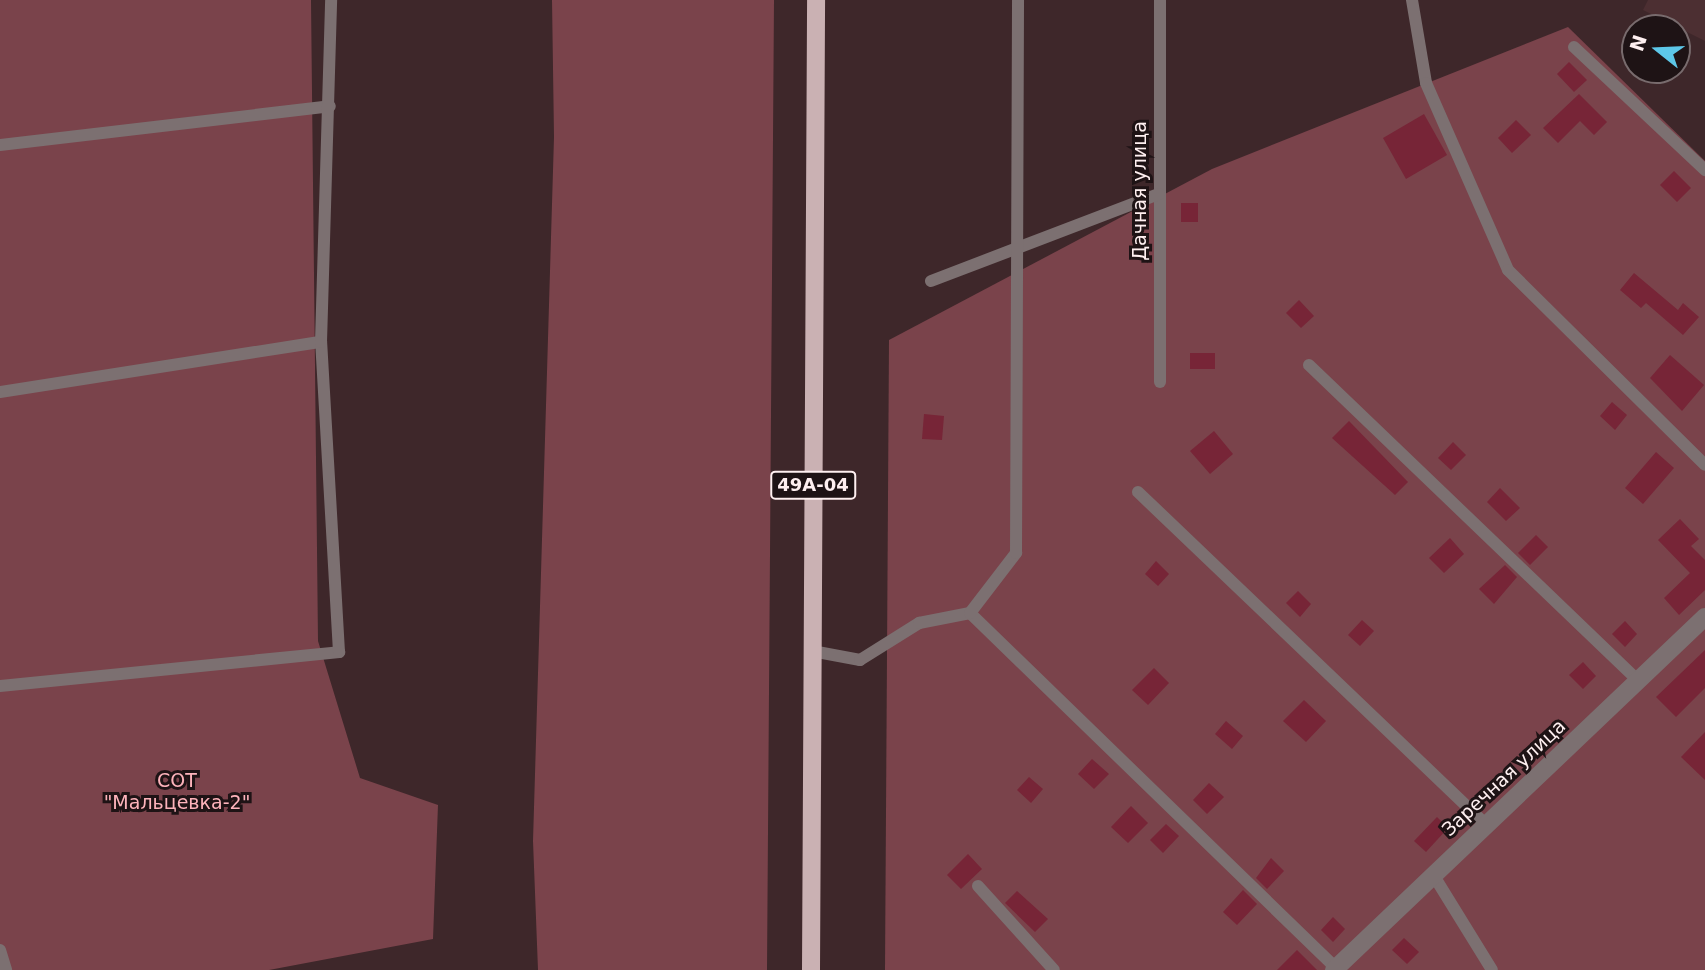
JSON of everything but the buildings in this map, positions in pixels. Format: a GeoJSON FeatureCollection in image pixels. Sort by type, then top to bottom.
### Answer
{"type":"FeatureCollection","features":[{"type":"Feature","properties":{"kind":"main road","name":"49А-04"},"geometry":{"type":"LineString","coordinates":[[811,970],[816,0]]}},
{"type":"Feature","properties":{"kind":"street","name":"Заречная улица"},"geometry":{"type":"LineString","coordinates":[[1335,969],[1434,876],[1483,822],[1639,682],[1705,617]]}},
{"type":"Feature","properties":{"kind":"lane"},"geometry":{"type":"LineString","coordinates":[[0,686],[339,652],[321,342],[331,0]]}},
{"type":"Feature","properties":{"kind":"lane"},"geometry":{"type":"LineString","coordinates":[[812,651],[860,660],[919,623],[970,613],[1016,553],[1018,0]]}},
{"type":"Feature","properties":{"kind":"lane","name":"Дачная улица"},"geometry":{"type":"LineString","coordinates":[[1160,0],[1160,382]]}},
{"type":"Feature","properties":{"kind":"lane"},"geometry":{"type":"LineString","coordinates":[[1412,0],[1426,83],[1508,270],[1705,465]]}},
{"type":"Feature","properties":{"kind":"lane"},"geometry":{"type":"LineString","coordinates":[[1574,47],[1705,170]]}},
{"type":"Feature","properties":{"kind":"lane"},"geometry":{"type":"LineString","coordinates":[[0,145],[330,106]]}},
{"type":"Feature","properties":{"kind":"lane"},"geometry":{"type":"LineString","coordinates":[[932,281],[1159,194]]}},
{"type":"Feature","properties":{"kind":"lane"},"geometry":{"type":"LineString","coordinates":[[0,392],[321,342]]}},
{"type":"Feature","properties":{"kind":"lane"},"geometry":{"type":"LineString","coordinates":[[1309,365],[1639,682]]}},
{"type":"Feature","properties":{"kind":"lane"},"geometry":{"type":"LineString","coordinates":[[1138,492],[1483,822]]}},
{"type":"Feature","properties":{"kind":"lane"},"geometry":{"type":"LineString","coordinates":[[970,613],[1335,969]]}},
{"type":"Feature","properties":{"kind":"lane"},"geometry":{"type":"LineString","coordinates":[[1434,876],[1492,970]]}},
{"type":"Feature","properties":{"kind":"lane"},"geometry":{"type":"LineString","coordinates":[[978,886],[1054,970]]}},
{"type":"Feature","properties":{"kind":"lane"},"geometry":{"type":"LineString","coordinates":[[0,950],[6,970]]}},
{"type":"Feature","properties":{"kind":"shaded area"},"geometry":{"type":"Polygon","coordinates":[[[1648,0],[1705,0],[1705,41],[1691,34],[1691,14],[1651,14],[1643,10],[1648,0]]]}},
{"type":"Feature","properties":{"kind":"green space","name":"СОТ \"Мальцевка-2\""},"geometry":{"type":"Polygon","coordinates":[[[0,0],[311,0],[318,641],[360,778],[438,805],[433,939],[269,970],[0,970],[0,0]]]}},
{"type":"Feature","properties":{"kind":"green space"},"geometry":{"type":"Polygon","coordinates":[[[552,0],[774,0],[767,970],[538,970],[533,841],[554,137],[552,0]]]}},
{"type":"Feature","properties":{"kind":"green space"},"geometry":{"type":"Polygon","coordinates":[[[1568,27],[1621,79],[1621,84],[1626,84],[1705,161],[1705,970],[885,970],[889,340],[1212,169],[1568,27]]]}}]}
